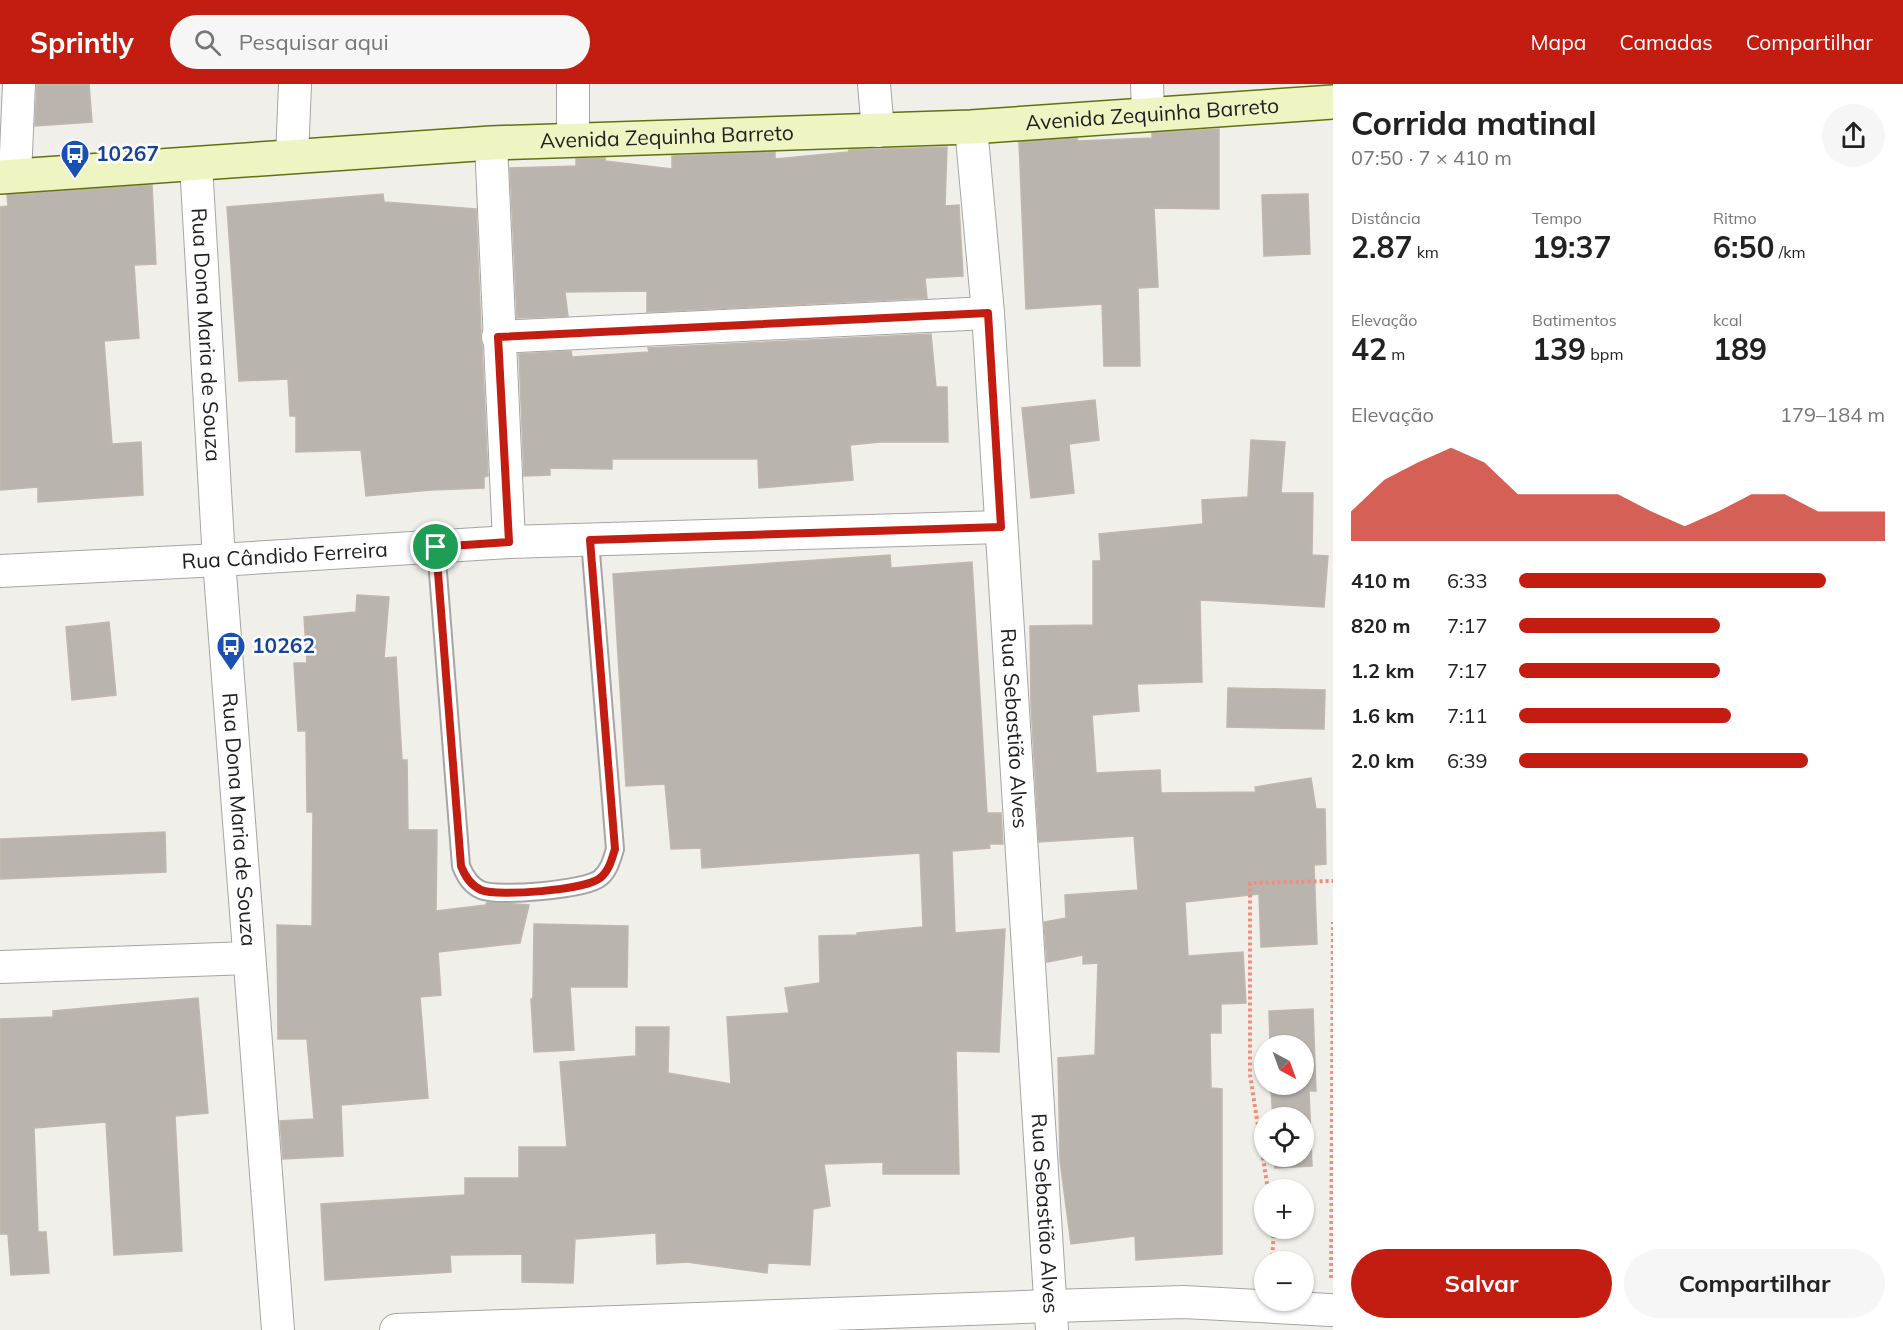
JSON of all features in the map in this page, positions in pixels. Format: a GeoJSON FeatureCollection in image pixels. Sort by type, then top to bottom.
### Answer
{"type":"FeatureCollection","features":[{"type":"Feature","properties":{"kind":"main road","name":"Avenida Zequinha Barreto"},"geometry":{"type":"LineString","coordinates":[[8,177],[490,143],[971,127],[1147,99],[1333,102]]}},
{"type":"Feature","properties":{"kind":"street"},"geometry":{"type":"LineString","coordinates":[[8,177],[18,84]]}},
{"type":"Feature","properties":{"kind":"street"},"geometry":{"type":"LineString","coordinates":[[292,157],[295,84]]}},
{"type":"Feature","properties":{"kind":"street"},"geometry":{"type":"LineString","coordinates":[[573,84],[573,140]]}},
{"type":"Feature","properties":{"kind":"street"},"geometry":{"type":"LineString","coordinates":[[874,84],[878,131]]}},
{"type":"Feature","properties":{"kind":"street","name":"Rua Sebastião Alves"},"geometry":{"type":"LineString","coordinates":[[971,127],[988,313],[1051,1318]]}},
{"type":"Feature","properties":{"kind":"street"},"geometry":{"type":"LineString","coordinates":[[490,143],[509,542]]}},
{"type":"Feature","properties":{"kind":"street","name":"Rua Dona Maria de Souza"},"geometry":{"type":"LineString","coordinates":[[196,164],[219,560],[278,1330]]}},
{"type":"Feature","properties":{"kind":"street"},"geometry":{"type":"LineString","coordinates":[[498,337],[988,313]]}},
{"type":"Feature","properties":{"kind":"street","name":"Rua Cândido Ferreira"},"geometry":{"type":"LineString","coordinates":[[0,571],[509,542],[1001,527]]}},
{"type":"Feature","properties":{"kind":"street"},"geometry":{"type":"LineString","coordinates":[[0,967],[249,958]]}},
{"type":"Feature","properties":{"kind":"street"},"geometry":{"type":"LineString","coordinates":[[396,1330],[1051,1318],[1184,1302],[1330,1310]]}},
{"type":"Feature","properties":{"kind":"lane"},"geometry":{"type":"LineString","coordinates":[[436,547],[461,866],[467,879],[479,889],[493,894],[582,887],[600,878],[610,864],[615,849],[590,540]]}},
{"type":"Feature","properties":{"kind":"path"},"geometry":{"type":"LineString","coordinates":[[1266,1179],[1250,1075],[1250,883],[1333,881]]}},
{"type":"Feature","properties":{"kind":"path"},"geometry":{"type":"LineString","coordinates":[[1330,1310],[1333,922]]}},
{"type":"Feature","properties":{"kind":"building"},"geometry":{"type":"Polygon","coordinates":[[[37,84],[89,84],[92,122],[35,126],[37,84]]]}},
{"type":"Feature","properties":{"kind":"building"},"geometry":{"type":"Polygon","coordinates":[[[1219,129],[1219,209],[1154,208],[1158,287],[1138,288],[1140,366],[1104,366],[1102,304],[1026,309],[1019,142],[1077,138],[1077,141],[1152,138],[1152,133],[1219,129]]]}},
{"type":"Feature","properties":{"kind":"building"},"geometry":{"type":"Polygon","coordinates":[[[947,147],[945,206],[959,205],[963,276],[925,278],[927,298],[647,312],[647,291],[565,292],[568,316],[517,318],[510,168],[576,166],[576,159],[605,158],[605,161],[672,169],[672,156],[775,152],[775,159],[848,152],[849,150],[947,147]]]}},
{"type":"Feature","properties":{"kind":"building"},"geometry":{"type":"Polygon","coordinates":[[[152,185],[156,264],[134,265],[139,338],[104,341],[112,444],[141,442],[143,495],[38,502],[38,487],[0,490],[0,207],[8,206],[7,195],[152,185]]]}},
{"type":"Feature","properties":{"kind":"building"},"geometry":{"type":"Polygon","coordinates":[[[383,194],[384,202],[476,209],[488,476],[484,477],[484,488],[366,496],[361,450],[296,452],[296,416],[290,416],[288,379],[239,381],[227,207],[383,194]]]}},
{"type":"Feature","properties":{"kind":"building"},"geometry":{"type":"Polygon","coordinates":[[[1308,194],[1310,254],[1264,256],[1262,195],[1308,194]]]}},
{"type":"Feature","properties":{"kind":"building"},"geometry":{"type":"Polygon","coordinates":[[[931,334],[936,387],[947,387],[948,442],[880,442],[850,445],[853,480],[759,488],[758,459],[612,459],[612,469],[550,468],[550,475],[524,476],[519,354],[571,351],[572,357],[649,352],[648,348],[931,334]]]}},
{"type":"Feature","properties":{"kind":"building"},"geometry":{"type":"Polygon","coordinates":[[[1095,400],[1099,440],[1069,444],[1074,493],[1031,498],[1022,408],[1095,400]]]}},
{"type":"Feature","properties":{"kind":"building"},"geometry":{"type":"Polygon","coordinates":[[[1251,440],[1285,442],[1281,493],[1313,493],[1312,555],[1328,556],[1324,607],[1200,600],[1202,682],[1137,684],[1139,711],[1092,715],[1096,773],[1160,770],[1161,793],[1256,792],[1255,787],[1311,778],[1316,809],[1325,809],[1326,864],[1314,865],[1317,944],[1261,947],[1259,894],[1185,902],[1188,956],[1243,952],[1246,1003],[1221,1004],[1221,1033],[1210,1033],[1211,1088],[1222,1089],[1222,1254],[1136,1260],[1135,1236],[1071,1244],[1060,1161],[1058,1058],[1095,1055],[1098,963],[1083,964],[1083,955],[1047,962],[1044,922],[1066,918],[1065,895],[1138,890],[1134,836],[1039,842],[1031,706],[1030,626],[1093,625],[1093,561],[1101,561],[1099,534],[1203,524],[1202,500],[1248,497],[1251,440]]]}},
{"type":"Feature","properties":{"kind":"building"},"geometry":{"type":"Polygon","coordinates":[[[890,555],[891,568],[972,562],[987,813],[1001,813],[1003,844],[989,844],[990,848],[952,851],[955,933],[1005,929],[999,1052],[956,1051],[959,1174],[883,1174],[883,1162],[824,1164],[830,1206],[813,1209],[810,1265],[768,1263],[767,1273],[687,1262],[657,1264],[656,1233],[575,1239],[573,1283],[522,1282],[522,1254],[450,1255],[451,1272],[325,1280],[321,1204],[465,1195],[465,1178],[519,1178],[519,1147],[567,1147],[560,1062],[636,1056],[636,1027],[669,1027],[668,1073],[731,1084],[727,1017],[789,1013],[785,988],[820,983],[819,936],[857,935],[857,933],[923,927],[920,853],[702,868],[701,848],[671,849],[665,784],[626,786],[613,574],[890,555]]]}},
{"type":"Feature","properties":{"kind":"building"},"geometry":{"type":"Polygon","coordinates":[[[357,595],[389,597],[384,658],[396,657],[402,760],[407,760],[408,830],[437,830],[436,911],[486,905],[487,902],[529,905],[520,943],[438,952],[441,995],[420,997],[428,1098],[341,1105],[343,1156],[283,1159],[280,1121],[314,1119],[307,1039],[278,1039],[277,925],[312,926],[313,812],[307,812],[306,731],[298,731],[294,663],[307,663],[304,617],[356,612],[357,595]]]}},
{"type":"Feature","properties":{"kind":"building"},"geometry":{"type":"Polygon","coordinates":[[[109,622],[116,695],[72,700],[66,627],[109,622]]]}},
{"type":"Feature","properties":{"kind":"building"},"geometry":{"type":"Polygon","coordinates":[[[1228,688],[1325,690],[1324,729],[1227,727],[1228,688]]]}},
{"type":"Feature","properties":{"kind":"building"},"geometry":{"type":"Polygon","coordinates":[[[165,832],[166,872],[0,879],[0,839],[165,832]]]}},
{"type":"Feature","properties":{"kind":"building"},"geometry":{"type":"Polygon","coordinates":[[[534,924],[628,926],[627,987],[570,987],[574,1050],[534,1052],[531,999],[533,999],[534,924]]]}},
{"type":"Feature","properties":{"kind":"building"},"geometry":{"type":"Polygon","coordinates":[[[198,998],[208,1113],[175,1116],[182,1251],[114,1255],[106,1122],[34,1128],[38,1232],[46,1232],[49,1273],[11,1275],[8,1234],[0,1234],[0,1019],[53,1017],[53,1011],[198,998]]]}},
{"type":"Feature","properties":{"kind":"building"},"geometry":{"type":"Polygon","coordinates":[[[1313,1009],[1314,1035],[1270,1035],[1269,1011],[1313,1009]]]}},
{"type":"Feature","properties":{"kind":"building"},"geometry":{"type":"Polygon","coordinates":[[[1314,1036],[1316,1091],[1314,1091],[1314,1036]]]}},
{"type":"Feature","properties":{"kind":"building"},"geometry":{"type":"Polygon","coordinates":[[[1272,1095],[1309,1095],[1310,1107],[1272,1107],[1272,1095]]]}},
{"type":"Feature","properties":{"kind":"place","name":"10267"},"geometry":{"type":"Point","coordinates":[75,180]}},
{"type":"Feature","properties":{"kind":"place","name":"10262"},"geometry":{"type":"Point","coordinates":[231,672]}},
{"type":"Feature","properties":{"kind":"route"},"geometry":{"type":"LineString","coordinates":[[988,313],[1001,527],[590,540],[615,849],[610,864],[600,878],[582,887],[493,894],[479,889],[467,879],[461,866],[436,547],[509,542],[498,337],[988,313]]}}]}
